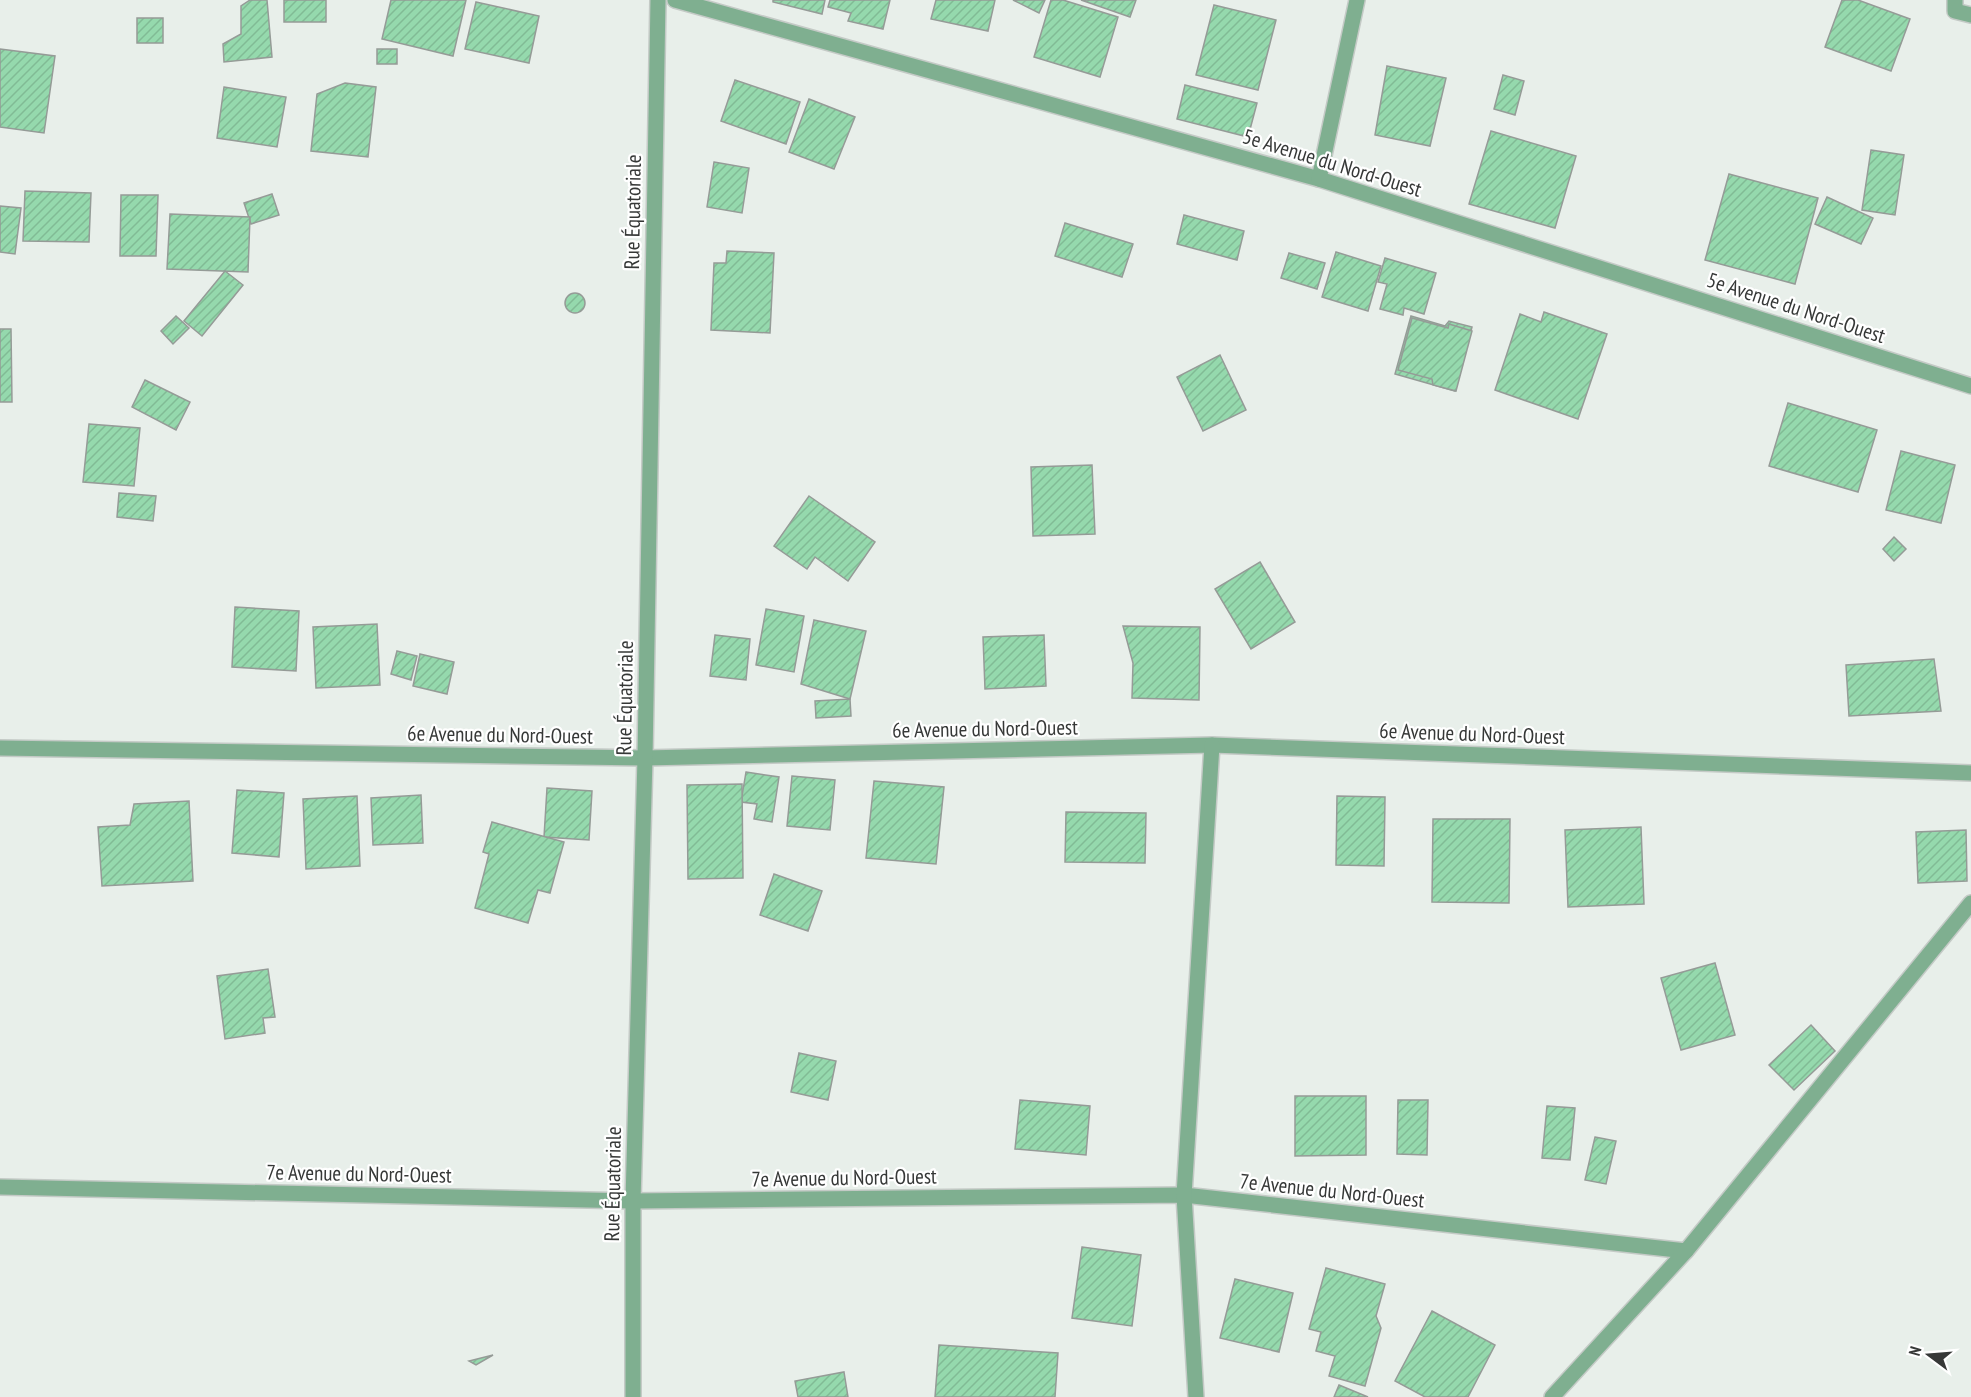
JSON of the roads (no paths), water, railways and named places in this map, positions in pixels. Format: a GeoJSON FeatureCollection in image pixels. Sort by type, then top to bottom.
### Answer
{"type":"FeatureCollection","features":[{"type":"Feature","properties":{"kind":"street","name":"Rue Équatoriale"},"geometry":{"type":"LineString","coordinates":[[633,1397],[633,1201],[645,758],[657,0]]}},
{"type":"Feature","properties":{"kind":"street","name":"5e Avenue du Nord-Ouest"},"geometry":{"type":"LineString","coordinates":[[675,0],[1319,179],[1971,386]]}},
{"type":"Feature","properties":{"kind":"street"},"geometry":{"type":"LineString","coordinates":[[1319,179],[1357,0]]}},
{"type":"Feature","properties":{"kind":"street"},"geometry":{"type":"LineString","coordinates":[[1955,0],[1955,11],[1971,15]]}},
{"type":"Feature","properties":{"kind":"street","name":"6e Avenue du Nord-Ouest"},"geometry":{"type":"LineString","coordinates":[[0,748],[645,758],[1212,745],[1971,774]]}},
{"type":"Feature","properties":{"kind":"street"},"geometry":{"type":"LineString","coordinates":[[1196,1397],[1184,1195],[1212,745]]}},
{"type":"Feature","properties":{"kind":"street"},"geometry":{"type":"LineString","coordinates":[[1552,1397],[1686,1251],[1971,903]]}},
{"type":"Feature","properties":{"kind":"street","name":"7e Avenue du Nord-Ouest"},"geometry":{"type":"LineString","coordinates":[[0,1187],[633,1201],[1184,1195],[1686,1251]]}}]}
